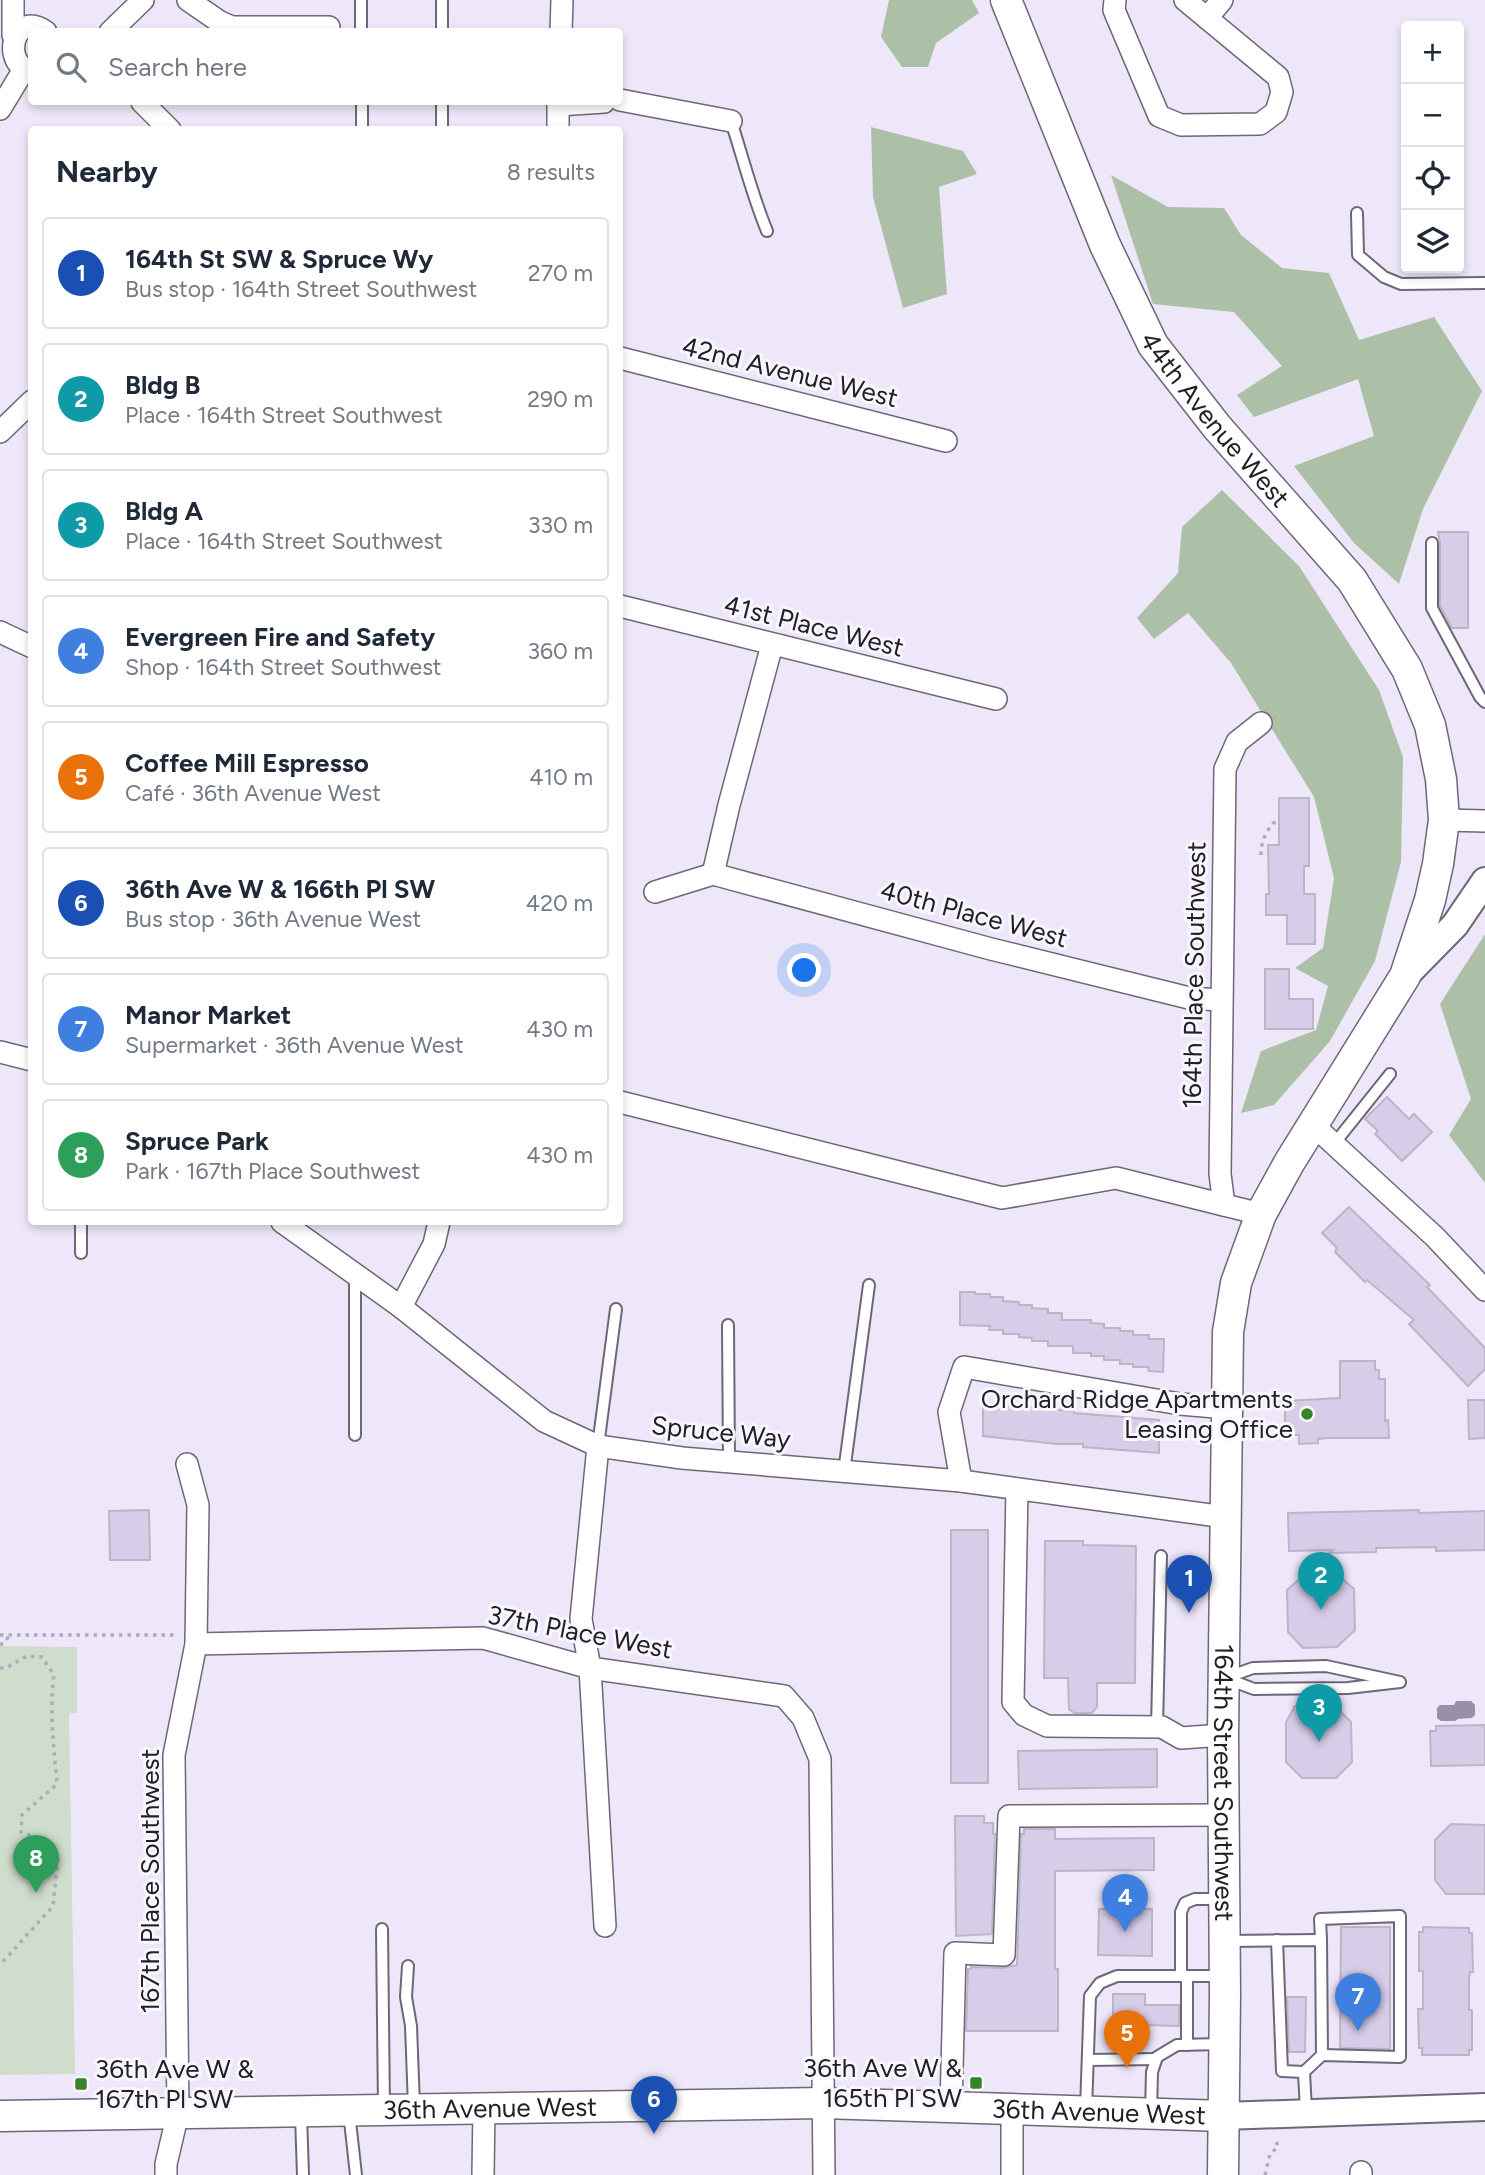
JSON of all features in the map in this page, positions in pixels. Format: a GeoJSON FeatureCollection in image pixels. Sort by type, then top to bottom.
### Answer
{"type":"FeatureCollection","features":[{"type":"Feature","properties":{"kind":"main road","name":"44th Avenue West"},"geometry":{"type":"LineString","coordinates":[[1006,0],[1105,245],[1153,345],[1217,427],[1352,580],[1407,669],[1430,725],[1441,779],[1444,820],[1430,900],[1405,975]]}},
{"type":"Feature","properties":{"kind":"main road","name":"164th Street Southwest"},"geometry":{"type":"LineString","coordinates":[[1223,2175],[1223,1735],[1228,1332],[1236,1283],[1261,1214],[1323,1134],[1405,975]]}},
{"type":"Feature","properties":{"kind":"main road","name":"36th Avenue West"},"geometry":{"type":"LineString","coordinates":[[0,2116],[822,2103],[1224,2116]]}},
{"type":"Feature","properties":{"kind":"street"},"geometry":{"type":"LineString","coordinates":[[13,0],[13,35]]}},
{"type":"Feature","properties":{"kind":"street"},"geometry":{"type":"LineString","coordinates":[[114,28],[143,0]]}},
{"type":"Feature","properties":{"kind":"street"},"geometry":{"type":"LineString","coordinates":[[188,0],[232,27],[329,27]]}},
{"type":"Feature","properties":{"kind":"street"},"geometry":{"type":"LineString","coordinates":[[561,28],[562,0]]}},
{"type":"Feature","properties":{"kind":"street"},"geometry":{"type":"LineString","coordinates":[[1115,0],[1114,10],[1159,116],[1181,125],[1260,124],[1276,112],[1282,92],[1278,77],[1185,0]]}},
{"type":"Feature","properties":{"kind":"street"},"geometry":{"type":"LineString","coordinates":[[1207,18],[1222,0]]}},
{"type":"Feature","properties":{"kind":"street"},"geometry":{"type":"LineString","coordinates":[[0,109],[27,71],[16,67],[8,54],[13,35],[20,28],[27,26],[38,28]]}},
{"type":"Feature","properties":{"kind":"street"},"geometry":{"type":"LineString","coordinates":[[623,101],[731,121]]}},
{"type":"Feature","properties":{"kind":"street"},"geometry":{"type":"LineString","coordinates":[[145,105],[166,126]]}},
{"type":"Feature","properties":{"kind":"street"},"geometry":{"type":"LineString","coordinates":[[558,105],[558,126]]}},
{"type":"Feature","properties":{"kind":"street","name":"42nd Avenue West"},"geometry":{"type":"LineString","coordinates":[[623,359],[946,441]]}},
{"type":"Feature","properties":{"kind":"street"},"geometry":{"type":"LineString","coordinates":[[0,432],[28,405]]}},
{"type":"Feature","properties":{"kind":"street","name":"41st Place West"},"geometry":{"type":"LineString","coordinates":[[623,607],[996,699]]}},
{"type":"Feature","properties":{"kind":"street"},"geometry":{"type":"LineString","coordinates":[[0,632],[28,645]]}},
{"type":"Feature","properties":{"kind":"street"},"geometry":{"type":"LineString","coordinates":[[655,892],[713,874],[772,645]]}},
{"type":"Feature","properties":{"kind":"street","name":"164th Place Southwest"},"geometry":{"type":"LineString","coordinates":[[1224,1205],[1220,1174],[1225,769],[1237,742],[1261,723]]}},
{"type":"Feature","properties":{"kind":"street"},"geometry":{"type":"LineString","coordinates":[[1444,820],[1485,821]]}},
{"type":"Feature","properties":{"kind":"street","name":"40th Place West"},"geometry":{"type":"LineString","coordinates":[[713,874],[991,949],[1189,998],[1222,1000]]}},
{"type":"Feature","properties":{"kind":"street"},"geometry":{"type":"LineString","coordinates":[[1405,975],[1455,925],[1485,881]]}},
{"type":"Feature","properties":{"kind":"street"},"geometry":{"type":"LineString","coordinates":[[0,1052],[28,1059]]}},
{"type":"Feature","properties":{"kind":"street"},"geometry":{"type":"LineString","coordinates":[[623,1103],[1002,1198],[1116,1178],[1261,1214]]}},
{"type":"Feature","properties":{"kind":"street"},"geometry":{"type":"LineString","coordinates":[[1323,1134],[1436,1237],[1485,1290]]}},
{"type":"Feature","properties":{"kind":"street","name":"Spruce Way"},"geometry":{"type":"LineString","coordinates":[[286,1225],[401,1307],[544,1421],[598,1446],[682,1458],[961,1481],[1225,1517]]}},
{"type":"Feature","properties":{"kind":"street"},"geometry":{"type":"LineString","coordinates":[[401,1307],[434,1244],[438,1225]]}},
{"type":"Feature","properties":{"kind":"street"},"geometry":{"type":"LineString","coordinates":[[961,1481],[949,1412],[964,1367],[1180,1404],[1227,1408]]}},
{"type":"Feature","properties":{"kind":"street"},"geometry":{"type":"LineString","coordinates":[[598,1446],[581,1619],[590,1668],[605,1926]]}},
{"type":"Feature","properties":{"kind":"street","name":"167th Place Southwest"},"geometry":{"type":"LineString","coordinates":[[166,2175],[178,2113],[174,1755],[196,1640],[198,1505],[187,1464]]}},
{"type":"Feature","properties":{"kind":"street"},"geometry":{"type":"LineString","coordinates":[[1017,1489],[1013,1702],[1024,1715],[1046,1726],[1161,1727],[1181,1738],[1223,1735]]}},
{"type":"Feature","properties":{"kind":"street","name":"37th Place West"},"geometry":{"type":"LineString","coordinates":[[196,1640],[483,1638],[590,1668],[785,1696],[803,1718],[820,1759],[822,2103]]}},
{"type":"Feature","properties":{"kind":"street"},"geometry":{"type":"LineString","coordinates":[[951,2107],[955,1953],[1004,1955],[1009,1816],[1224,1815]]}},
{"type":"Feature","properties":{"kind":"street"},"geometry":{"type":"LineString","coordinates":[[822,2103],[824,2175]]}},
{"type":"Feature","properties":{"kind":"street","name":"36th Avenue West"},"geometry":{"type":"LineString","coordinates":[[1224,2116],[1485,2107]]}},
{"type":"Feature","properties":{"kind":"street"},"geometry":{"type":"LineString","coordinates":[[482,2175],[484,2108]]}},
{"type":"Feature","properties":{"kind":"street"},"geometry":{"type":"LineString","coordinates":[[1012,2109],[1012,2175]]}},
{"type":"Feature","properties":{"kind":"lane"},"geometry":{"type":"LineString","coordinates":[[361,0],[361,28]]}},
{"type":"Feature","properties":{"kind":"lane"},"geometry":{"type":"LineString","coordinates":[[442,0],[442,28]]}},
{"type":"Feature","properties":{"kind":"lane"},"geometry":{"type":"LineString","coordinates":[[362,105],[362,126]]}},
{"type":"Feature","properties":{"kind":"lane"},"geometry":{"type":"LineString","coordinates":[[442,105],[442,126]]}},
{"type":"Feature","properties":{"kind":"lane"},"geometry":{"type":"LineString","coordinates":[[731,121],[747,169],[752,195],[767,231]]}},
{"type":"Feature","properties":{"kind":"lane"},"geometry":{"type":"LineString","coordinates":[[1357,214],[1358,255],[1384,277],[1401,284],[1485,283]]}},
{"type":"Feature","properties":{"kind":"lane"},"geometry":{"type":"LineString","coordinates":[[1432,543],[1432,608],[1479,697],[1485,702]]}},
{"type":"Feature","properties":{"kind":"lane"},"geometry":{"type":"LineString","coordinates":[[1323,1134],[1390,1074]]}},
{"type":"Feature","properties":{"kind":"lane"},"geometry":{"type":"LineString","coordinates":[[81,1225],[81,1253]]}},
{"type":"Feature","properties":{"kind":"lane"},"geometry":{"type":"LineString","coordinates":[[355,1274],[355,1435]]}},
{"type":"Feature","properties":{"kind":"lane"},"geometry":{"type":"LineString","coordinates":[[844,1472],[869,1285]]}},
{"type":"Feature","properties":{"kind":"lane"},"geometry":{"type":"LineString","coordinates":[[598,1446],[616,1310]]}},
{"type":"Feature","properties":{"kind":"lane"},"geometry":{"type":"LineString","coordinates":[[728,1325],[729,1462]]}},
{"type":"Feature","properties":{"kind":"lane"},"geometry":{"type":"LineString","coordinates":[[1157,1727],[1161,1556]]}},
{"type":"Feature","properties":{"kind":"lane"},"geometry":{"type":"LineString","coordinates":[[1325,1666],[1400,1682],[1348,1688],[1254,1689],[1225,1678],[1253,1668],[1325,1666]]}},
{"type":"Feature","properties":{"kind":"lane"},"geometry":{"type":"LineString","coordinates":[[1187,2045],[1181,1912],[1185,1903],[1195,1899],[1225,1899]]}},
{"type":"Feature","properties":{"kind":"lane"},"geometry":{"type":"LineString","coordinates":[[1277,1940],[1282,2071],[1304,2072],[1322,2055],[1400,2057],[1400,1916],[1320,1919],[1322,2055]]}},
{"type":"Feature","properties":{"kind":"lane"},"geometry":{"type":"LineString","coordinates":[[382,1929],[384,2109]]}},
{"type":"Feature","properties":{"kind":"lane"},"geometry":{"type":"LineString","coordinates":[[1225,1941],[1321,1940]]}},
{"type":"Feature","properties":{"kind":"lane"},"geometry":{"type":"LineString","coordinates":[[408,1966],[406,1997],[411,2026],[414,2109]]}},
{"type":"Feature","properties":{"kind":"lane"},"geometry":{"type":"LineString","coordinates":[[1086,2112],[1090,1996],[1100,1983],[1117,1976],[1225,1976]]}},
{"type":"Feature","properties":{"kind":"lane"},"geometry":{"type":"LineString","coordinates":[[1151,2113],[1152,2072],[1157,2057],[1177,2045],[1225,2044]]}},
{"type":"Feature","properties":{"kind":"lane"},"geometry":{"type":"LineString","coordinates":[[1088,2060],[1156,2059]]}},
{"type":"Feature","properties":{"kind":"lane"},"geometry":{"type":"LineString","coordinates":[[1304,2072],[1306,2113]]}},
{"type":"Feature","properties":{"kind":"lane"},"geometry":{"type":"LineString","coordinates":[[301,2110],[303,2175]]}},
{"type":"Feature","properties":{"kind":"lane"},"geometry":{"type":"LineString","coordinates":[[349,2110],[356,2175]]}},
{"type":"Feature","properties":{"kind":"path"},"geometry":{"type":"LineString","coordinates":[[1261,855],[1265,835],[1273,823],[1279,822]]}},
{"type":"Feature","properties":{"kind":"path"},"geometry":{"type":"LineString","coordinates":[[0,1635],[196,1640]]}},
{"type":"Feature","properties":{"kind":"path"},"geometry":{"type":"LineString","coordinates":[[0,1645],[9,1635]]}},
{"type":"Feature","properties":{"kind":"path"},"geometry":{"type":"LineString","coordinates":[[0,1668],[6,1668],[27,1656],[42,1657],[54,1675],[51,1726],[57,1784],[22,1815],[21,1832],[47,1840],[58,1857],[53,1906],[0,1965]]}},
{"type":"Feature","properties":{"kind":"path"},"geometry":{"type":"LineString","coordinates":[[1265,2175],[1270,2154],[1278,2147],[1276,2141]]}},
{"type":"Feature","properties":{"kind":"green space"},"geometry":{"type":"Polygon","coordinates":[[[889,0],[972,0],[979,13],[936,43],[928,67],[902,67],[881,37],[889,0]]]}},
{"type":"Feature","properties":{"kind":"green space"},"geometry":{"type":"Polygon","coordinates":[[[871,127],[963,151],[977,174],[939,187],[947,294],[903,308],[873,197],[871,127]]]}},
{"type":"Feature","properties":{"kind":"green space"},"geometry":{"type":"Polygon","coordinates":[[[1111,175],[1168,207],[1224,208],[1241,235],[1282,268],[1329,273],[1359,340],[1434,317],[1482,391],[1423,509],[1399,584],[1354,543],[1294,466],[1374,436],[1358,379],[1254,417],[1237,395],[1282,366],[1234,312],[1153,304],[1111,175]]]}},
{"type":"Feature","properties":{"kind":"green space"},"geometry":{"type":"Polygon","coordinates":[[[1222,490],[1299,566],[1379,690],[1403,757],[1401,862],[1375,961],[1330,1041],[1274,1105],[1241,1113],[1261,1051],[1316,1030],[1328,986],[1295,968],[1323,948],[1334,878],[1314,797],[1231,663],[1188,613],[1154,639],[1137,618],[1178,573],[1182,527],[1222,490]]]}},
{"type":"Feature","properties":{"kind":"green space"},"geometry":{"type":"Polygon","coordinates":[[[1485,934],[1485,1183],[1449,1135],[1471,1099],[1440,1004],[1485,934]]]}},
{"type":"Feature","properties":{"kind":"green space"},"geometry":{"type":"Polygon","coordinates":[[[0,1646],[77,1647],[77,1713],[69,1713],[75,2074],[0,2075],[0,1646]]]}},
{"type":"Feature","properties":{"kind":"shaded area"},"geometry":{"type":"Polygon","coordinates":[[[1456,1701],[1471,1701],[1475,1705],[1475,1715],[1455,1721],[1441,1721],[1437,1718],[1437,1708],[1440,1705],[1454,1705],[1456,1701]]]}},
{"type":"Feature","properties":{"kind":"building"},"geometry":{"type":"Polygon","coordinates":[[[1438,532],[1468,532],[1468,628],[1452,628],[1440,606],[1438,532]]]}},
{"type":"Feature","properties":{"kind":"building"},"geometry":{"type":"Polygon","coordinates":[[[1279,798],[1309,798],[1309,866],[1304,866],[1304,894],[1315,894],[1315,944],[1287,944],[1287,915],[1266,915],[1266,894],[1269,894],[1268,845],[1279,845],[1279,798]]]}},
{"type":"Feature","properties":{"kind":"building"},"geometry":{"type":"Polygon","coordinates":[[[1265,969],[1289,969],[1289,999],[1313,999],[1313,1029],[1265,1029],[1265,969]]]}},
{"type":"Feature","properties":{"kind":"building"},"geometry":{"type":"Polygon","coordinates":[[[1387,1097],[1409,1119],[1414,1114],[1432,1132],[1402,1161],[1375,1134],[1378,1131],[1365,1119],[1387,1097]]]}},
{"type":"Feature","properties":{"kind":"building"},"geometry":{"type":"Polygon","coordinates":[[[1349,1207],[1430,1285],[1427,1287],[1485,1348],[1485,1369],[1468,1386],[1409,1324],[1414,1320],[1367,1280],[1365,1282],[1335,1252],[1337,1248],[1322,1233],[1349,1207]]]}},
{"type":"Feature","properties":{"kind":"building"},"geometry":{"type":"Polygon","coordinates":[[[960,1292],[990,1294],[990,1297],[1003,1297],[1003,1301],[1048,1309],[1048,1313],[1062,1313],[1062,1320],[1091,1320],[1091,1323],[1104,1324],[1104,1328],[1120,1328],[1120,1331],[1133,1331],[1133,1335],[1149,1335],[1149,1339],[1164,1339],[1163,1372],[1149,1371],[1148,1367],[1133,1367],[1133,1364],[1120,1364],[1120,1360],[1104,1360],[1104,1356],[1091,1356],[1091,1353],[1073,1353],[1073,1346],[1048,1346],[1048,1341],[1032,1341],[1032,1338],[1019,1337],[1019,1334],[1003,1334],[1003,1330],[989,1330],[990,1326],[960,1325],[960,1292]]]}},
{"type":"Feature","properties":{"kind":"building"},"geometry":{"type":"Polygon","coordinates":[[[1340,1361],[1375,1361],[1379,1379],[1385,1379],[1385,1421],[1388,1420],[1389,1438],[1326,1438],[1318,1439],[1318,1443],[1299,1444],[1299,1435],[1285,1435],[1285,1401],[1340,1398],[1340,1361]]]}},
{"type":"Feature","properties":{"kind":"building"},"geometry":{"type":"Polygon","coordinates":[[[1468,1400],[1485,1400],[1485,1438],[1469,1439],[1468,1400]]]}},
{"type":"Feature","properties":{"kind":"building"},"geometry":{"type":"Polygon","coordinates":[[[983,1403],[1159,1420],[1159,1453],[983,1436],[983,1403]]]}},
{"type":"Feature","properties":{"kind":"building"},"geometry":{"type":"Polygon","coordinates":[[[149,1510],[150,1560],[110,1560],[109,1511],[149,1510]]]}},
{"type":"Feature","properties":{"kind":"building"},"geometry":{"type":"Polygon","coordinates":[[[1419,1510],[1419,1513],[1485,1511],[1485,1550],[1436,1551],[1436,1547],[1376,1548],[1376,1552],[1289,1551],[1288,1513],[1419,1510]]]}},
{"type":"Feature","properties":{"kind":"building"},"geometry":{"type":"Polygon","coordinates":[[[951,1530],[988,1530],[988,1783],[951,1783],[951,1530]]]}},
{"type":"Feature","properties":{"kind":"building"},"geometry":{"type":"Polygon","coordinates":[[[1045,1541],[1136,1546],[1135,1683],[1097,1683],[1097,1707],[1092,1713],[1074,1713],[1069,1709],[1068,1678],[1044,1678],[1045,1541]]]}},
{"type":"Feature","properties":{"kind":"building"},"geometry":{"type":"Polygon","coordinates":[[[1321,1560],[1354,1589],[1355,1630],[1337,1647],[1303,1648],[1288,1632],[1287,1590],[1321,1560]]]}},
{"type":"Feature","properties":{"kind":"building"},"geometry":{"type":"Polygon","coordinates":[[[1295,1706],[1335,1706],[1351,1722],[1352,1762],[1336,1778],[1302,1778],[1286,1762],[1286,1722],[1295,1706]]]}},
{"type":"Feature","properties":{"kind":"building"},"geometry":{"type":"Polygon","coordinates":[[[1485,1725],[1485,1765],[1431,1766],[1430,1731],[1436,1731],[1436,1726],[1485,1725]]]}},
{"type":"Feature","properties":{"kind":"building"},"geometry":{"type":"Polygon","coordinates":[[[1157,1749],[1157,1787],[1019,1789],[1018,1751],[1157,1749]]]}},
{"type":"Feature","properties":{"kind":"building"},"geometry":{"type":"Polygon","coordinates":[[[955,1816],[984,1816],[984,1823],[993,1823],[992,1934],[956,1936],[955,1816]]]}},
{"type":"Feature","properties":{"kind":"building"},"geometry":{"type":"Polygon","coordinates":[[[1451,1824],[1485,1825],[1485,1894],[1446,1894],[1435,1880],[1435,1840],[1451,1824]]]}},
{"type":"Feature","properties":{"kind":"building"},"geometry":{"type":"Polygon","coordinates":[[[1024,1829],[1055,1829],[1055,1839],[1154,1838],[1154,1870],[1055,1871],[1058,2031],[966,2031],[968,1969],[1017,1965],[1021,1834],[1024,1834],[1024,1829]]]}},
{"type":"Feature","properties":{"kind":"building"},"geometry":{"type":"Polygon","coordinates":[[[1099,1909],[1152,1909],[1152,1956],[1098,1955],[1099,1909]]]}},
{"type":"Feature","properties":{"kind":"building"},"geometry":{"type":"Polygon","coordinates":[[[1341,1927],[1390,1927],[1390,2049],[1340,2048],[1341,1927]]]}},
{"type":"Feature","properties":{"kind":"building"},"geometry":{"type":"Polygon","coordinates":[[[1423,1927],[1469,1928],[1469,1933],[1472,1933],[1473,1972],[1470,1972],[1469,1978],[1469,2010],[1472,2010],[1472,2050],[1469,2050],[1469,2055],[1422,2055],[1422,2048],[1419,2048],[1418,2009],[1423,2009],[1423,1971],[1419,1971],[1419,1932],[1423,1932],[1423,1927]]]}},
{"type":"Feature","properties":{"kind":"building"},"geometry":{"type":"Polygon","coordinates":[[[1113,1994],[1145,1994],[1145,2005],[1179,2005],[1179,2026],[1145,2025],[1145,2044],[1142,2044],[1142,2050],[1116,2050],[1116,2045],[1113,2045],[1113,1994]]]}},
{"type":"Feature","properties":{"kind":"building"},"geometry":{"type":"Polygon","coordinates":[[[1287,1997],[1306,1997],[1305,2052],[1289,2052],[1287,1997]]]}},
{"type":"Feature","properties":{"kind":"place","name":"Orchard Ridge Apartments Leasing Office"},"geometry":{"type":"Point","coordinates":[1307,1414]}},
{"type":"Feature","properties":{"kind":"place","name":"Bldg B"},"geometry":{"type":"Point","coordinates":[1321,1610]}},
{"type":"Feature","properties":{"kind":"place","name":"164th St SW & Spruce Wy"},"geometry":{"type":"Point","coordinates":[1189,1613]}},
{"type":"Feature","properties":{"kind":"place","name":"Bldg A"},"geometry":{"type":"Point","coordinates":[1319,1742]}},
{"type":"Feature","properties":{"kind":"place","name":"Spruce Park"},"geometry":{"type":"Point","coordinates":[36,1893]}},
{"type":"Feature","properties":{"kind":"place","name":"Evergreen Fire and Safety"},"geometry":{"type":"Point","coordinates":[1125,1932]}},
{"type":"Feature","properties":{"kind":"place","name":"Manor Market"},"geometry":{"type":"Point","coordinates":[1358,2031]}},
{"type":"Feature","properties":{"kind":"place","name":"Coffee Mill Espresso"},"geometry":{"type":"Point","coordinates":[1127,2068]}},
{"type":"Feature","properties":{"kind":"place","name":"36th Ave W & 165th Pl SW"},"geometry":{"type":"Point","coordinates":[976,2083]}},
{"type":"Feature","properties":{"kind":"place","name":"36th Ave W & 167th Pl SW"},"geometry":{"type":"Point","coordinates":[81,2084]}},
{"type":"Feature","properties":{"kind":"place","name":"36th Ave W & 166th Pl SW"},"geometry":{"type":"Point","coordinates":[654,2134]}}]}
